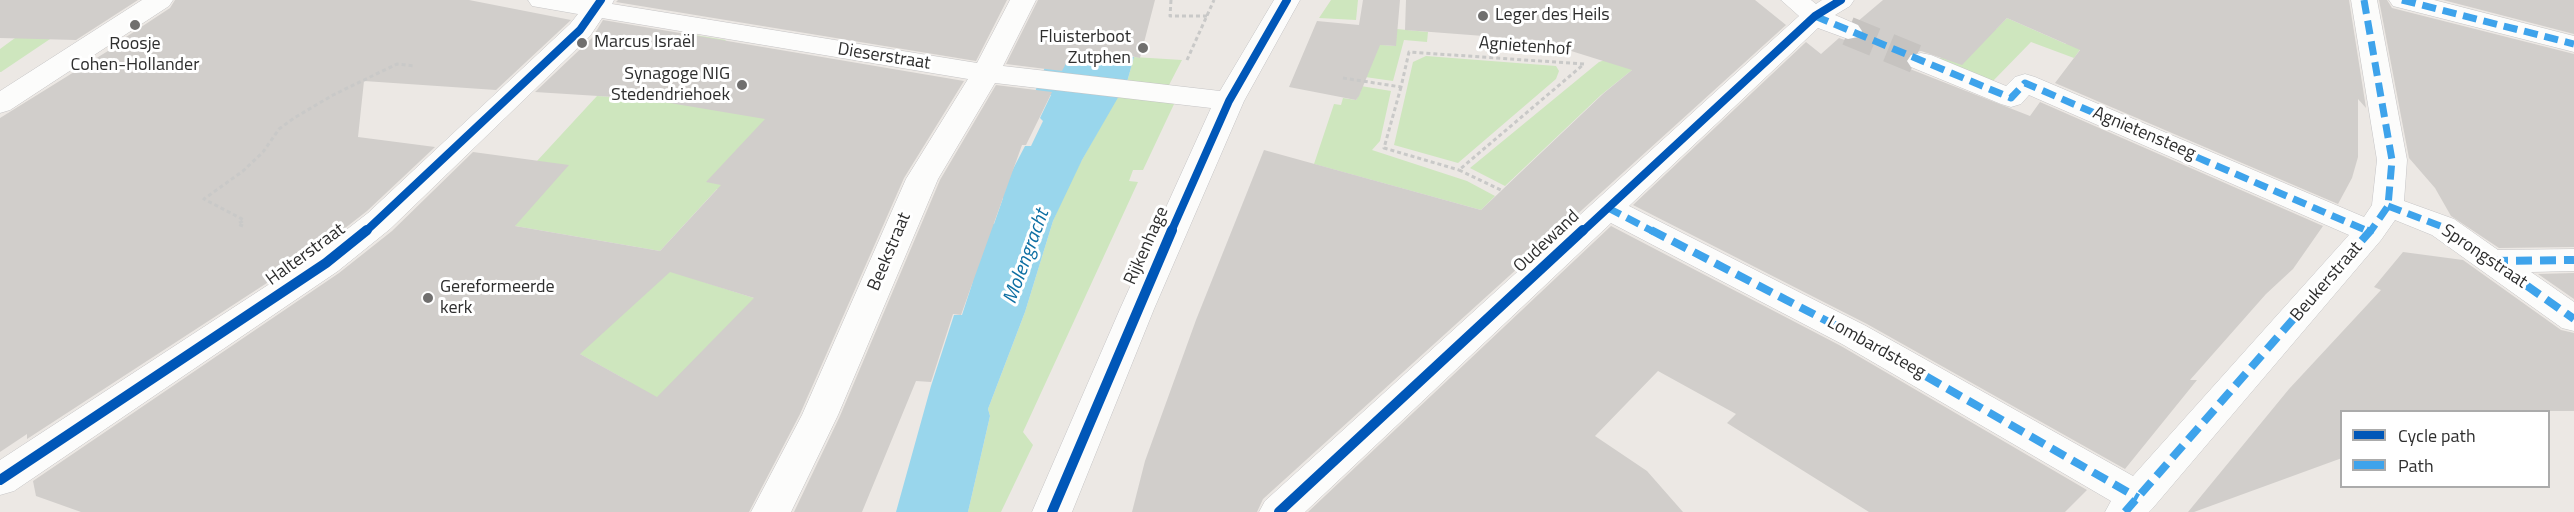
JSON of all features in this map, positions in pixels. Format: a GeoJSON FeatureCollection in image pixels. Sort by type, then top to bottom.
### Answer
{"type":"FeatureCollection","features":[{"type":"Feature","properties":{"kind":"street"},"geometry":{"type":"LineString","coordinates":[[7,95],[160,0]]}},
{"type":"Feature","properties":{"kind":"street","name":"Dieserstraat"},"geometry":{"type":"LineString","coordinates":[[541,0],[598,5],[986,73],[1229,101]]}},
{"type":"Feature","properties":{"kind":"street","name":"Beekstraat"},"geometry":{"type":"LineString","coordinates":[[771,512],[820,415],[922,179],[986,73],[1023,0]]}},
{"type":"Feature","properties":{"kind":"street","name":"Rijkenhage"},"geometry":{"type":"LineString","coordinates":[[1052,512],[1137,309],[1229,101],[1287,0]]}},
{"type":"Feature","properties":{"kind":"street"},"geometry":{"type":"LineString","coordinates":[[2364,0],[2392,160],[2379,219]]}},
{"type":"Feature","properties":{"kind":"street"},"geometry":{"type":"LineString","coordinates":[[2402,0],[2574,44]]}},
{"type":"Feature","properties":{"kind":"street","name":"Halterstraat"},"geometry":{"type":"LineString","coordinates":[[0,480],[326,263],[379,221],[580,30],[598,5]]}},
{"type":"Feature","properties":{"kind":"street"},"geometry":{"type":"LineString","coordinates":[[1816,5],[1848,31]]}},
{"type":"Feature","properties":{"kind":"street","name":"Oudewand"},"geometry":{"type":"LineString","coordinates":[[1279,512],[1608,208],[1816,5]]}},
{"type":"Feature","properties":{"kind":"street","name":"Agnietensteeg"},"geometry":{"type":"LineString","coordinates":[[1921,62],[2011,98],[2025,83],[2379,219]]}},
{"type":"Feature","properties":{"kind":"street","name":"Lombardsteeg"},"geometry":{"type":"LineString","coordinates":[[1608,208],[1854,335],[2131,505]]}},
{"type":"Feature","properties":{"kind":"street","name":"Sprongstraat"},"geometry":{"type":"LineString","coordinates":[[2379,219],[2443,227],[2574,319]]}},
{"type":"Feature","properties":{"kind":"street","name":"Beukerstraat"},"geometry":{"type":"LineString","coordinates":[[2131,505],[2379,219]]}},
{"type":"Feature","properties":{"kind":"street"},"geometry":{"type":"LineString","coordinates":[[2492,261],[2574,260]]}},
{"type":"Feature","properties":{"kind":"path"},"geometry":{"type":"LineString","coordinates":[[1171,0],[1170,16],[1207,16]]}},
{"type":"Feature","properties":{"kind":"path"},"geometry":{"type":"LineString","coordinates":[[1184,68],[1214,0]]}},
{"type":"Feature","properties":{"kind":"path"},"geometry":{"type":"LineString","coordinates":[[243,226],[238,224],[244,220],[204,198],[243,171],[262,153],[279,129],[294,118],[333,95],[397,64],[415,66]]}},
{"type":"Feature","properties":{"kind":"path"},"geometry":{"type":"LineString","coordinates":[[1343,78],[1401,87]]}},
{"type":"Feature","properties":{"kind":"green space"},"geometry":{"type":"Polygon","coordinates":[[[108,0],[0,72],[0,49],[64,2],[108,0]]]}},
{"type":"Feature","properties":{"kind":"green space"},"geometry":{"type":"Polygon","coordinates":[[[1331,0],[1358,0],[1356,20],[1319,18],[1331,0]]]}},
{"type":"Feature","properties":{"kind":"green space"},"geometry":{"type":"Polygon","coordinates":[[[2007,18],[2066,44],[2092,33],[2074,58],[2031,42],[1992,82],[1938,60],[1981,23],[1996,29],[2007,18]]]}},
{"type":"Feature","properties":{"kind":"green space"},"geometry":{"type":"Polygon","coordinates":[[[1397,29],[1428,32],[1427,42],[1404,40],[1393,81],[1344,74],[1356,43],[1395,46],[1397,29]]]}},
{"type":"Feature","properties":{"kind":"green space"},"geometry":{"type":"Polygon","coordinates":[[[695,35],[726,40],[668,101],[772,119],[704,282],[760,300],[638,425],[628,381],[578,353],[733,198],[717,189],[660,251],[515,226],[537,161],[597,96],[635,98],[695,35]]]}},
{"type":"Feature","properties":{"kind":"green space"},"geometry":{"type":"Polygon","coordinates":[[[1673,37],[1601,95],[1505,186],[1470,168],[1599,62],[1673,37]]]}},
{"type":"Feature","properties":{"kind":"green space"},"geometry":{"type":"Polygon","coordinates":[[[1426,56],[1556,66],[1559,71],[1556,79],[1458,163],[1394,145],[1413,62],[1426,56]]]}},
{"type":"Feature","properties":{"kind":"green space"},"geometry":{"type":"Polygon","coordinates":[[[1134,57],[1182,60],[1168,87],[1127,82],[1134,57]]]}},
{"type":"Feature","properties":{"kind":"green space"},"geometry":{"type":"Polygon","coordinates":[[[1361,86],[1391,91],[1380,141],[1372,150],[1467,181],[1495,196],[1481,210],[1314,164],[1334,104],[1341,105],[1343,98],[1356,100],[1361,86]]]}},
{"type":"Feature","properties":{"kind":"green space"},"geometry":{"type":"Polygon","coordinates":[[[1118,95],[1175,102],[1143,170],[1133,170],[1129,181],[1138,182],[1023,432],[1033,445],[1001,512],[968,512],[990,416],[988,409],[1025,312],[1053,221],[1068,185],[1118,95]]]}},
{"type":"Feature","properties":{"kind":"water","name":"Molengracht"},"geometry":{"type":"Polygon","coordinates":[[[1065,18],[1124,42],[1120,56],[1134,57],[1127,82],[1082,160],[1053,221],[1025,312],[988,409],[990,416],[968,512],[896,512],[931,386],[954,315],[962,315],[972,284],[986,224],[994,224],[1003,198],[999,196],[1025,146],[1031,146],[1043,121],[1040,118],[1051,95],[1034,94],[1065,18]]]}},
{"type":"Feature","properties":{"kind":"building"},"geometry":{"type":"Polygon","coordinates":[[[0,0],[138,0],[76,40],[0,38],[0,0]]]}},
{"type":"Feature","properties":{"kind":"building"},"geometry":{"type":"Polygon","coordinates":[[[175,0],[469,0],[571,20],[496,90],[364,81],[358,137],[435,147],[367,211],[313,253],[27,439],[27,434],[0,452],[0,118],[124,41],[120,41],[170,8],[175,0]]]}},
{"type":"Feature","properties":{"kind":"building"},"geometry":{"type":"Polygon","coordinates":[[[618,0],[1007,0],[976,61],[616,2],[618,0]]]}},
{"type":"Feature","properties":{"kind":"building"},"geometry":{"type":"Polygon","coordinates":[[[1038,0],[1155,0],[1140,58],[1126,55],[1071,54],[1062,71],[1006,64],[1038,0]]]}},
{"type":"Feature","properties":{"kind":"building"},"geometry":{"type":"Polygon","coordinates":[[[1363,0],[1400,0],[1396,46],[1380,45],[1356,100],[1289,87],[1317,21],[1359,25],[1363,0]]]}},
{"type":"Feature","properties":{"kind":"building"},"geometry":{"type":"Polygon","coordinates":[[[1406,0],[1755,0],[1786,25],[1263,499],[1257,512],[1132,512],[1145,461],[1196,320],[1264,150],[1481,210],[1604,93],[1632,70],[1536,40],[1405,30],[1406,0]]]}},
{"type":"Feature","properties":{"kind":"building"},"geometry":{"type":"Polygon","coordinates":[[[1883,0],[2349,0],[2366,108],[2358,99],[2358,157],[2352,178],[2338,204],[2055,83],[2080,50],[2007,18],[1962,65],[1921,51],[1911,53],[1905,60],[1910,69],[2030,116],[2040,102],[2323,226],[2293,269],[2266,294],[2190,380],[2197,380],[2125,469],[1867,324],[1633,205],[1806,42],[1821,54],[1839,38],[1848,41],[1858,39],[1864,30],[1857,22],[1883,0]]]}},
{"type":"Feature","properties":{"kind":"building"},"geometry":{"type":"Polygon","coordinates":[[[2379,0],[2387,0],[2392,8],[2574,54],[2574,247],[2499,248],[2451,216],[2435,188],[2409,158],[2379,0]]]}},
{"type":"Feature","properties":{"kind":"building"},"geometry":{"type":"Polygon","coordinates":[[[2443,0],[2574,0],[2574,34],[2443,0]]]}},
{"type":"Feature","properties":{"kind":"building"},"geometry":{"type":"Polygon","coordinates":[[[603,20],[964,81],[904,178],[800,414],[749,512],[81,512],[36,496],[33,481],[339,273],[392,231],[473,152],[569,165],[515,226],[660,251],[721,185],[706,182],[765,119],[646,99],[535,92],[592,38],[603,20]],[[670,272],[580,354],[657,397],[754,298],[670,272]]]}},
{"type":"Feature","properties":{"kind":"building"},"geometry":{"type":"Polygon","coordinates":[[[996,85],[1052,92],[1026,145],[1022,145],[961,315],[953,314],[931,382],[916,381],[862,512],[794,512],[840,416],[940,180],[996,85]]]}},
{"type":"Feature","properties":{"kind":"building"},"geometry":{"type":"Polygon","coordinates":[[[1611,226],[1841,346],[2087,490],[2065,512],[1869,512],[1727,423],[1736,414],[1658,371],[1595,436],[1647,471],[1683,512],[1308,512],[1611,226]]]}},
{"type":"Feature","properties":{"kind":"building"},"geometry":{"type":"Polygon","coordinates":[[[2403,252],[2463,260],[2561,330],[2574,333],[2574,411],[2340,410],[2340,459],[2194,512],[2188,512],[2289,389],[2381,290],[2374,287],[2403,252]]]}},
{"type":"Feature","properties":{"kind":"building"},"geometry":{"type":"Polygon","coordinates":[[[2574,273],[2574,299],[2538,274],[2574,273]]]}},
{"type":"Feature","properties":{"kind":"tunnel"},"geometry":{"type":"LineString","coordinates":[[1848,31],[1921,61]]}},
{"type":"Feature","properties":{"kind":"marked path"},"geometry":{"type":"LineString","coordinates":[[2125,512],[2370,232],[2388,206],[2392,160],[2364,0]]}},
{"type":"Feature","properties":{"kind":"marked path"},"geometry":{"type":"LineString","coordinates":[[2402,0],[2574,44]]}},
{"type":"Feature","properties":{"kind":"marked path"},"geometry":{"type":"LineString","coordinates":[[1815,16],[2011,98],[2025,83],[2370,232]]}},
{"type":"Feature","properties":{"kind":"marked path"},"geometry":{"type":"LineString","coordinates":[[2388,206],[2443,227],[2574,319]]}},
{"type":"Feature","properties":{"kind":"marked path"},"geometry":{"type":"LineString","coordinates":[[1608,208],[1854,335],[2138,498]]}},
{"type":"Feature","properties":{"kind":"marked path"},"geometry":{"type":"LineString","coordinates":[[2492,261],[2574,260]]}},
{"type":"Feature","properties":{"kind":"cycle path"},"geometry":{"type":"LineString","coordinates":[[0,480],[326,263],[379,221],[580,30],[601,0]]}},
{"type":"Feature","properties":{"kind":"cycle path"},"geometry":{"type":"LineString","coordinates":[[1052,512],[1137,309],[1229,101],[1287,0]]}},
{"type":"Feature","properties":{"kind":"cycle path"},"geometry":{"type":"LineString","coordinates":[[1279,512],[1815,16],[1841,0]]}},
{"type":"Feature","properties":{"kind":"place","name":"Leger des Heils"},"geometry":{"type":"Point","coordinates":[1483,16]}},
{"type":"Feature","properties":{"kind":"place","name":"Roosje Cohen-Hollander"},"geometry":{"type":"Point","coordinates":[135,25]}},
{"type":"Feature","properties":{"kind":"place","name":"Marcus Israël"},"geometry":{"type":"Point","coordinates":[582,43]}},
{"type":"Feature","properties":{"kind":"place","name":"Fluisterboot Zutphen"},"geometry":{"type":"Point","coordinates":[1143,48]}},
{"type":"Feature","properties":{"kind":"place","name":"Synagoge NIG Stedendriehoek"},"geometry":{"type":"Point","coordinates":[742,85]}},
{"type":"Feature","properties":{"kind":"place","name":"Gereformeerde kerk"},"geometry":{"type":"Point","coordinates":[428,298]}}]}
